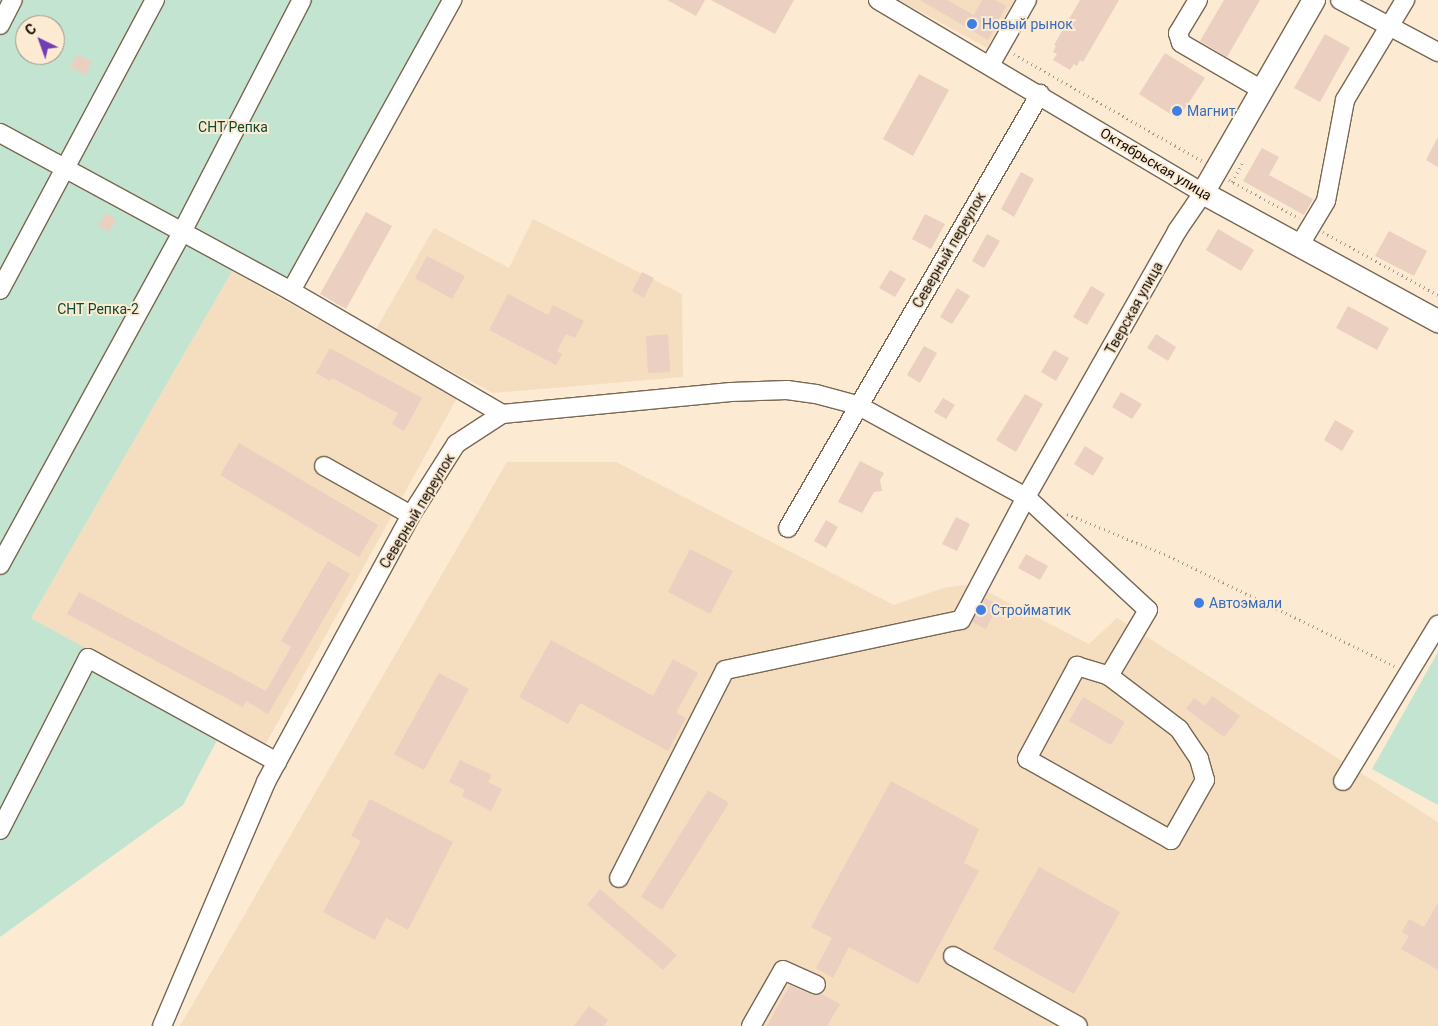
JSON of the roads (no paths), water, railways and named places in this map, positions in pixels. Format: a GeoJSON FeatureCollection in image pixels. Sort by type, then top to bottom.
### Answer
{"type":"FeatureCollection","features":[{"type":"Feature","properties":{"kind":"main road","name":"Тверская улица"},"geometry":{"type":"LineString","coordinates":[[1203,193],[1314,0]]}},
{"type":"Feature","properties":{"kind":"main road","name":"Октябрьская улица"},"geometry":{"type":"LineString","coordinates":[[1203,193],[1438,321]]}},
{"type":"Feature","properties":{"kind":"street"},"geometry":{"type":"LineString","coordinates":[[0,25],[13,0]]}},
{"type":"Feature","properties":{"kind":"street"},"geometry":{"type":"LineString","coordinates":[[0,290],[155,0]]}},
{"type":"Feature","properties":{"kind":"street"},"geometry":{"type":"LineString","coordinates":[[0,565],[182,232],[302,0]]}},
{"type":"Feature","properties":{"kind":"street"},"geometry":{"type":"LineString","coordinates":[[291,291],[452,0]]}},
{"type":"Feature","properties":{"kind":"street","name":"Октябрьская улица"},"geometry":{"type":"LineString","coordinates":[[878,0],[1040,94],[1203,193]]}},
{"type":"Feature","properties":{"kind":"street"},"geometry":{"type":"LineString","coordinates":[[990,66],[1028,0]]}},
{"type":"Feature","properties":{"kind":"street"},"geometry":{"type":"LineString","coordinates":[[1198,0],[1178,34],[1181,43],[1262,90]]}},
{"type":"Feature","properties":{"kind":"street"},"geometry":{"type":"LineString","coordinates":[[1340,0],[1438,52]]}},
{"type":"Feature","properties":{"kind":"street"},"geometry":{"type":"LineString","coordinates":[[1299,246],[1326,201],[1345,100],[1405,0]]}},
{"type":"Feature","properties":{"kind":"street","name":"Северный переулок"},"geometry":{"type":"LineString","coordinates":[[788,528],[1040,94]]}},
{"type":"Feature","properties":{"kind":"street"},"geometry":{"type":"LineString","coordinates":[[0,133],[291,291],[502,414]]}},
{"type":"Feature","properties":{"kind":"street","name":"Тверская улица"},"geometry":{"type":"LineString","coordinates":[[619,878],[724,670],[961,620],[1026,497],[1177,231],[1203,193]]}},
{"type":"Feature","properties":{"kind":"street","name":"Северный переулок"},"geometry":{"type":"LineString","coordinates":[[162,1026],[266,782],[411,515],[456,444],[502,414],[787,390],[858,405]]}},
{"type":"Feature","properties":{"kind":"street"},"geometry":{"type":"LineString","coordinates":[[858,405],[1026,497],[1148,610],[1109,676]]}},
{"type":"Feature","properties":{"kind":"street"},"geometry":{"type":"LineString","coordinates":[[324,466],[411,515]]}},
{"type":"Feature","properties":{"kind":"street"},"geometry":{"type":"LineString","coordinates":[[1342,781],[1438,625]]}},
{"type":"Feature","properties":{"kind":"street"},"geometry":{"type":"LineString","coordinates":[[0,830],[88,658],[277,762]]}},
{"type":"Feature","properties":{"kind":"street"},"geometry":{"type":"LineString","coordinates":[[1076,666],[1109,676],[1179,729],[1199,759],[1205,780],[1171,840],[1027,758],[1076,666]]}},
{"type":"Feature","properties":{"kind":"street"},"geometry":{"type":"LineString","coordinates":[[953,956],[1078,1026]]}},
{"type":"Feature","properties":{"kind":"street"},"geometry":{"type":"LineString","coordinates":[[751,1026],[784,970],[816,985]]}},
{"type":"Feature","properties":{"kind":"place","name":"Новый рынок"},"geometry":{"type":"Point","coordinates":[972,24]}},
{"type":"Feature","properties":{"kind":"place","name":"Магнит"},"geometry":{"type":"Point","coordinates":[1177,111]}},
{"type":"Feature","properties":{"kind":"place","name":"Автоэмали"},"geometry":{"type":"Point","coordinates":[1199,603]}},
{"type":"Feature","properties":{"kind":"place","name":"Стройматик"},"geometry":{"type":"Point","coordinates":[981,610]}},
{"type":"Feature","properties":{"kind":"park label","name":"СНТ Репка"},"geometry":{"type":"Point","coordinates":[233,127]}},
{"type":"Feature","properties":{"kind":"park label","name":"СНТ Репка-2"},"geometry":{"type":"Point","coordinates":[98,309]}}]}
